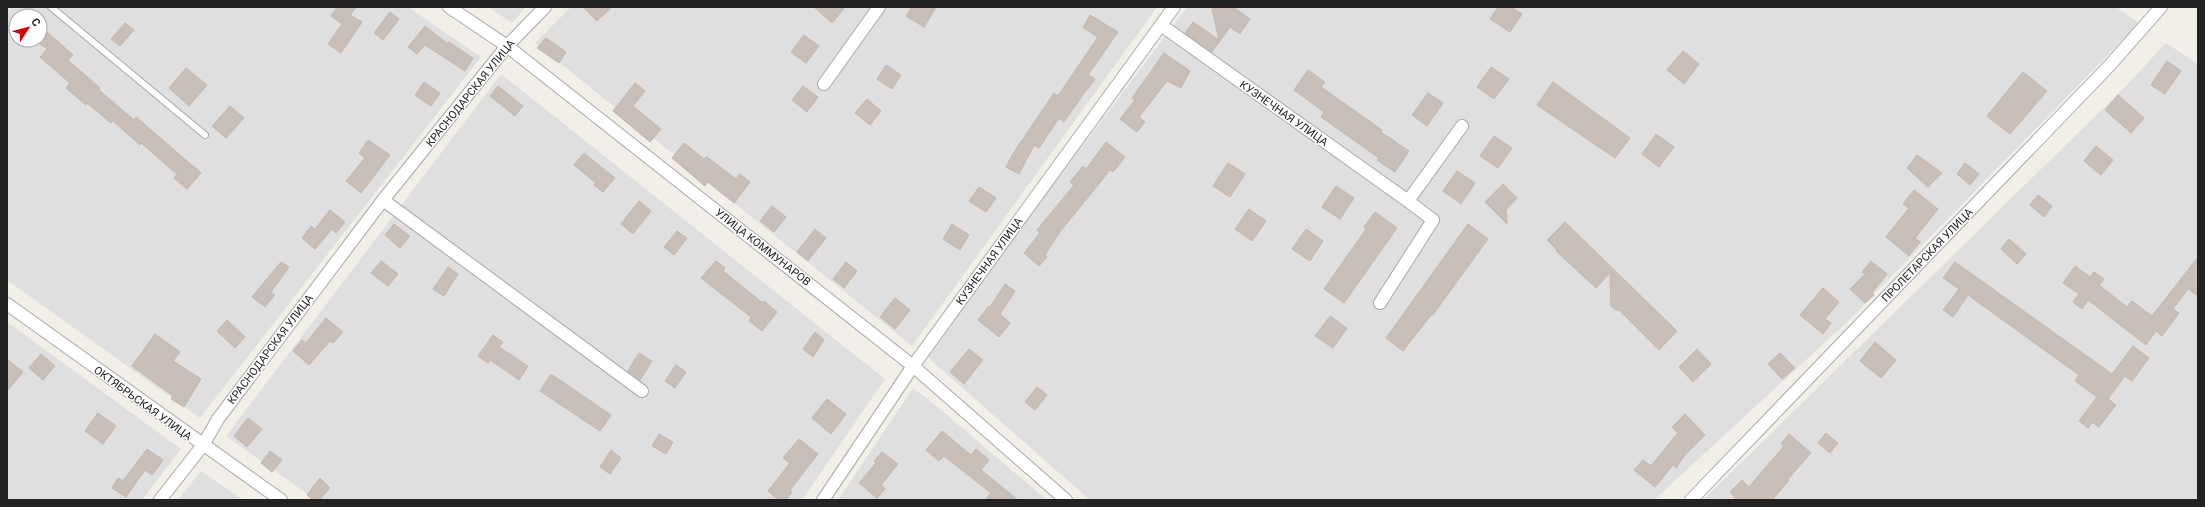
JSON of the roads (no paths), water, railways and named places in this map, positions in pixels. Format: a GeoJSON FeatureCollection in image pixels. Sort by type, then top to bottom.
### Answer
{"type":"FeatureCollection","features":[{"type":"Feature","properties":{"kind":"street","name":"УЛИЦА КОММУНАРОВ"},"geometry":{"type":"LineString","coordinates":[[449,7],[508,46],[913,366],[1066,500]]}},
{"type":"Feature","properties":{"kind":"street","name":"КРАСНОДАРСКАЯ УЛИЦА"},"geometry":{"type":"LineString","coordinates":[[160,500],[203,445],[218,419],[383,200],[508,46],[545,7]]}},
{"type":"Feature","properties":{"kind":"street"},"geometry":{"type":"LineString","coordinates":[[824,84],[879,7]]}},
{"type":"Feature","properties":{"kind":"street","name":"КУЗНЕЧНАЯ УЛИЦА"},"geometry":{"type":"LineString","coordinates":[[823,500],[913,366],[1174,7]]}},
{"type":"Feature","properties":{"kind":"street","name":"ПРОЛЕТАРСКАЯ УЛИЦА"},"geometry":{"type":"LineString","coordinates":[[1691,500],[2110,65],[2161,7]]}},
{"type":"Feature","properties":{"kind":"street","name":"КУЗНЕЧНАЯ УЛИЦА"},"geometry":{"type":"LineString","coordinates":[[1161,25],[1433,220],[1380,303]]}},
{"type":"Feature","properties":{"kind":"street"},"geometry":{"type":"LineString","coordinates":[[1408,201],[1462,126]]}},
{"type":"Feature","properties":{"kind":"street"},"geometry":{"type":"LineString","coordinates":[[383,200],[642,392]]}},
{"type":"Feature","properties":{"kind":"street","name":"ОКТЯБРЬСКАЯ УЛИЦА"},"geometry":{"type":"LineString","coordinates":[[7,304],[281,500]]}},
{"type":"Feature","properties":{"kind":"lane"},"geometry":{"type":"LineString","coordinates":[[51,7],[205,135]]}}]}
